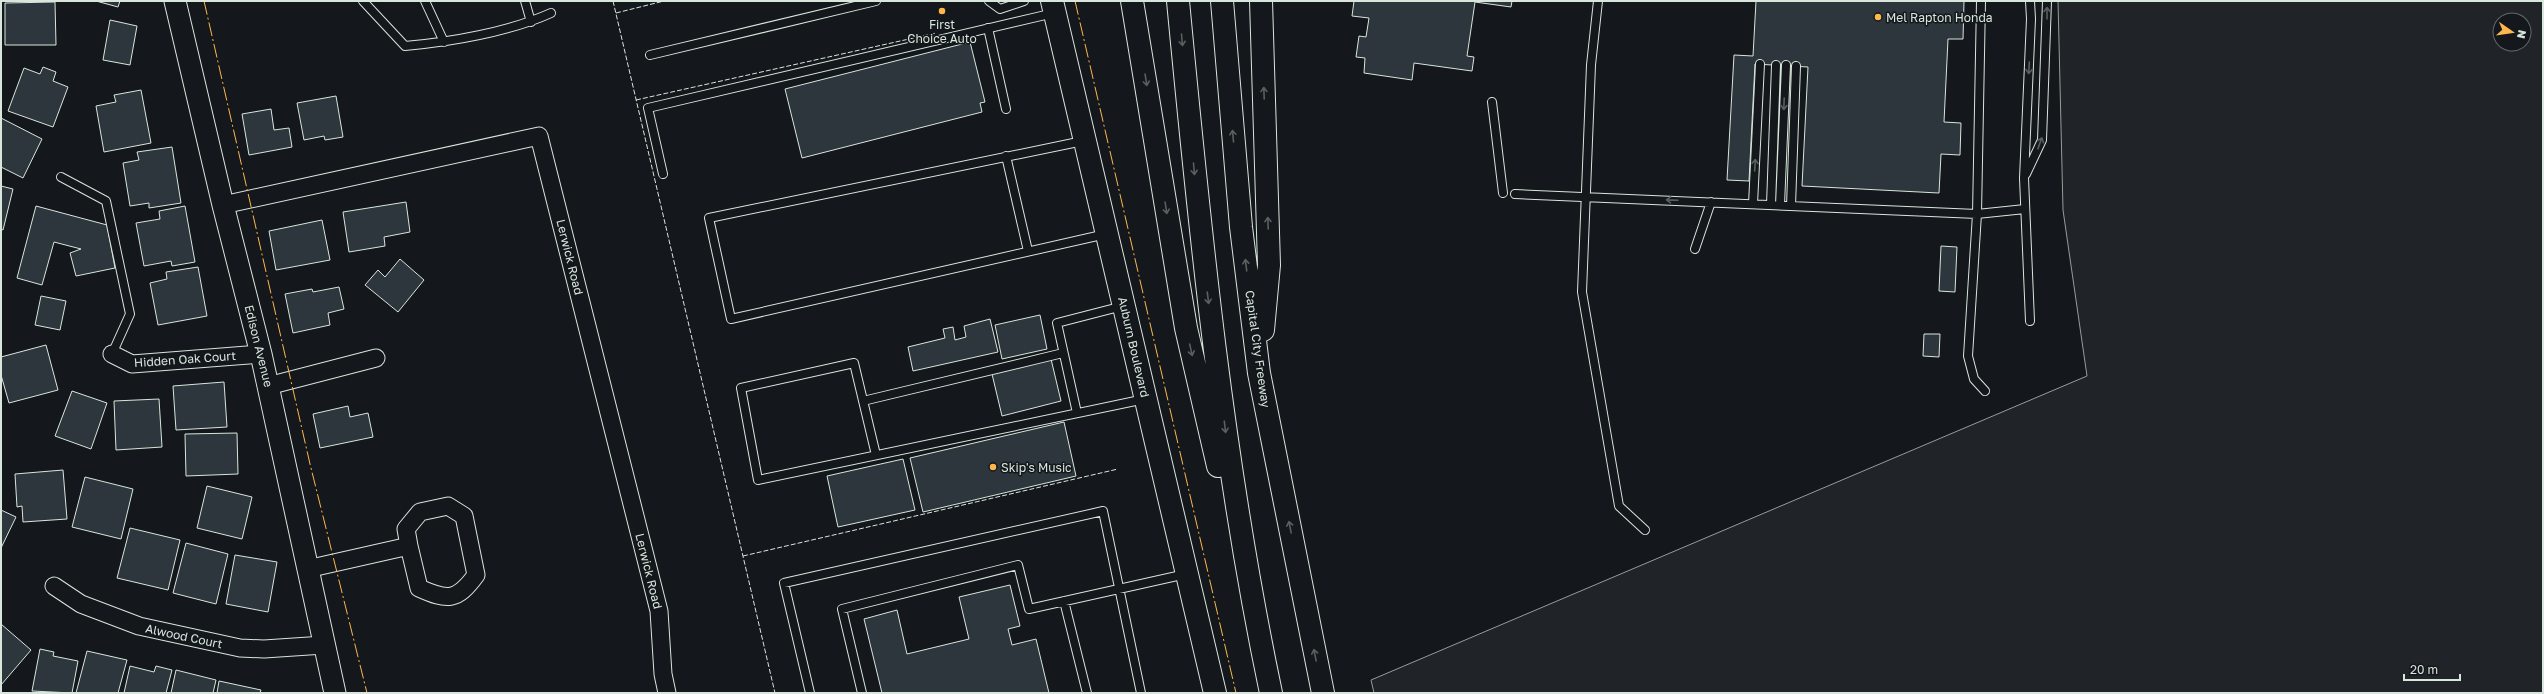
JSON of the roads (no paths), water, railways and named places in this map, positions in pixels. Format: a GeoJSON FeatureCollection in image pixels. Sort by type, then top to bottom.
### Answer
{"type":"FeatureCollection","features":[{"type":"Feature","properties":{"kind":"main road"},"geometry":{"type":"LineString","coordinates":[[1132,1],[1186,328],[1270,689]]}},
{"type":"Feature","properties":{"kind":"main road"},"geometry":{"type":"LineString","coordinates":[[1178,1],[1200,235],[1229,453],[1270,689]]}},
{"type":"Feature","properties":{"kind":"main road","name":"Capital City Freeway"},"geometry":{"type":"LineString","coordinates":[[1222,1],[1241,227],[1259,373],[1322,693]]}},
{"type":"Feature","properties":{"kind":"main road"},"geometry":{"type":"LineString","coordinates":[[1259,373],[1269,265],[1261,1]]}},
{"type":"Feature","properties":{"kind":"main road","name":"Auburn Boulevard"},"geometry":{"type":"LineString","coordinates":[[1053,7],[1215,693]]}},
{"type":"Feature","properties":{"kind":"street","name":"Edison Avenue"},"geometry":{"type":"LineString","coordinates":[[175,1],[223,205],[261,354],[307,569],[336,693]]}},
{"type":"Feature","properties":{"kind":"street","name":"Lerwick Road"},"geometry":{"type":"LineString","coordinates":[[223,205],[539,136],[659,611],[663,674],[667,693]]}},
{"type":"Feature","properties":{"kind":"street","name":"Hidden Oak Court"},"geometry":{"type":"LineString","coordinates":[[112,354],[132,364],[261,354]]}},
{"type":"Feature","properties":{"kind":"street"},"geometry":{"type":"LineString","coordinates":[[268,386],[376,358]]}},
{"type":"Feature","properties":{"kind":"street"},"geometry":{"type":"LineString","coordinates":[[448,506],[464,516],[476,575],[463,592],[440,598],[419,588],[409,546],[406,529],[420,512],[448,506]]}},
{"type":"Feature","properties":{"kind":"street"},"geometry":{"type":"LineString","coordinates":[[307,569],[409,546]]}},
{"type":"Feature","properties":{"kind":"street","name":"Alwood Court"},"geometry":{"type":"LineString","coordinates":[[54,586],[81,604],[139,626],[155,630],[240,648],[264,649],[324,645]]}},
{"type":"Feature","properties":{"kind":"lane"},"geometry":{"type":"LineString","coordinates":[[363,1],[405,46],[444,42],[532,22],[551,13]]}},
{"type":"Feature","properties":{"kind":"lane"},"geometry":{"type":"LineString","coordinates":[[425,1],[444,42]]}},
{"type":"Feature","properties":{"kind":"lane"},"geometry":{"type":"LineString","coordinates":[[525,1],[532,22]]}},
{"type":"Feature","properties":{"kind":"lane"},"geometry":{"type":"LineString","coordinates":[[650,55],[876,1]]}},
{"type":"Feature","properties":{"kind":"lane"},"geometry":{"type":"LineString","coordinates":[[989,1],[1000,9],[1024,1]]}},
{"type":"Feature","properties":{"kind":"lane"},"geometry":{"type":"LineString","coordinates":[[1598,1],[1591,65],[1582,292],[1619,506],[1646,530]]}},
{"type":"Feature","properties":{"kind":"lane"},"geometry":{"type":"LineString","coordinates":[[1981,1],[1977,214],[1968,356],[1974,379],[1985,391]]}},
{"type":"Feature","properties":{"kind":"lane"},"geometry":{"type":"LineString","coordinates":[[2030,1],[2024,178],[2030,321]]}},
{"type":"Feature","properties":{"kind":"lane"},"geometry":{"type":"LineString","coordinates":[[2024,178],[2042,140],[2047,1]]}},
{"type":"Feature","properties":{"kind":"lane"},"geometry":{"type":"LineString","coordinates":[[663,174],[648,108],[988,28],[1053,7]]}},
{"type":"Feature","properties":{"kind":"lane"},"geometry":{"type":"LineString","coordinates":[[988,28],[1006,109]]}},
{"type":"Feature","properties":{"kind":"lane"},"geometry":{"type":"LineString","coordinates":[[1753,204],[1760,64]]}},
{"type":"Feature","properties":{"kind":"lane"},"geometry":{"type":"LineString","coordinates":[[1770,205],[1776,65]]}},
{"type":"Feature","properties":{"kind":"lane"},"geometry":{"type":"LineString","coordinates":[[1780,205],[1786,65]]}},
{"type":"Feature","properties":{"kind":"lane"},"geometry":{"type":"LineString","coordinates":[[1791,206],[1796,66]]}},
{"type":"Feature","properties":{"kind":"lane"},"geometry":{"type":"LineString","coordinates":[[1492,102],[1503,193]]}},
{"type":"Feature","properties":{"kind":"lane"},"geometry":{"type":"LineString","coordinates":[[1084,140],[709,218],[731,319],[1107,233]]}},
{"type":"Feature","properties":{"kind":"lane"},"geometry":{"type":"LineString","coordinates":[[1006,156],[1028,251]]}},
{"type":"Feature","properties":{"kind":"lane"},"geometry":{"type":"LineString","coordinates":[[61,177],[106,201],[130,314],[112,354]]}},
{"type":"Feature","properties":{"kind":"lane"},"geometry":{"type":"LineString","coordinates":[[1515,194],[1977,214],[2025,209]]}},
{"type":"Feature","properties":{"kind":"lane"},"geometry":{"type":"LineString","coordinates":[[1695,250],[1710,202]]}},
{"type":"Feature","properties":{"kind":"lane"},"geometry":{"type":"LineString","coordinates":[[1077,413],[1057,323],[1124,306]]}},
{"type":"Feature","properties":{"kind":"lane"},"geometry":{"type":"LineString","coordinates":[[863,401],[1064,353]]}},
{"type":"Feature","properties":{"kind":"lane"},"geometry":{"type":"LineString","coordinates":[[876,455],[854,363],[741,388],[758,480],[1146,399]]}},
{"type":"Feature","properties":{"kind":"lane"},"geometry":{"type":"LineString","coordinates":[[810,693],[784,584],[1103,511],[1118,589],[1141,693]]}},
{"type":"Feature","properties":{"kind":"lane"},"geometry":{"type":"LineString","coordinates":[[862,693],[842,609],[1018,565],[1029,608],[1187,574]]}},
{"type":"Feature","properties":{"kind":"lane"},"geometry":{"type":"LineString","coordinates":[[1064,601],[1087,693]]}},
{"type":"Feature","properties":{"kind":"place","name":"First Choice Auto"},"geometry":{"type":"Point","coordinates":[942,11]}},
{"type":"Feature","properties":{"kind":"place","name":"Mel Rapton Honda"},"geometry":{"type":"Point","coordinates":[1878,17]}},
{"type":"Feature","properties":{"kind":"place","name":"Skip's Music"},"geometry":{"type":"Point","coordinates":[993,467]}}]}
